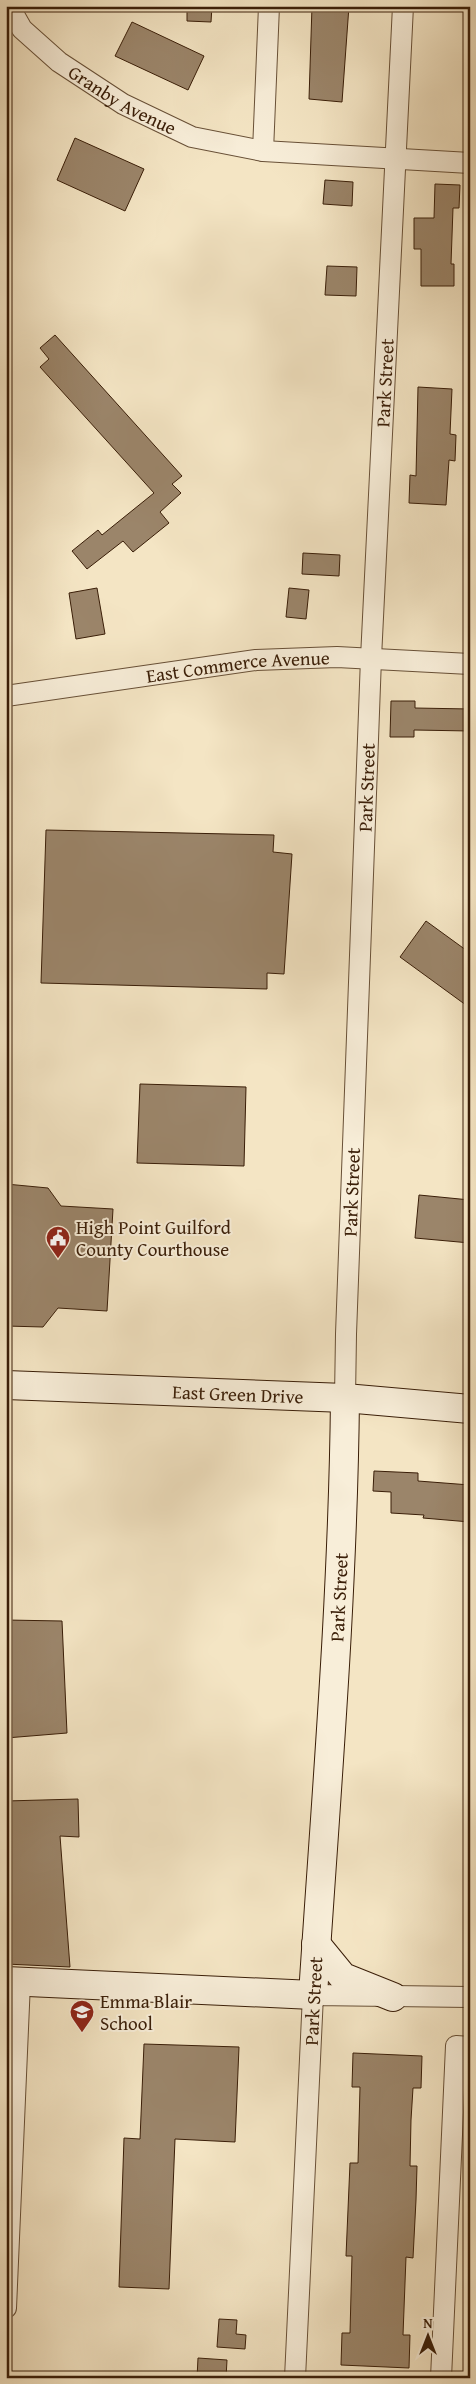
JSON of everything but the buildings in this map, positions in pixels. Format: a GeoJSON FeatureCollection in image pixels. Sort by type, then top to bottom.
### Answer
{"type":"FeatureCollection","features":[{"type":"Feature","properties":{"kind":"main road","name":"East Green Drive"},"geometry":{"type":"LineString","coordinates":[[6,1385],[345,1398],[470,1409]]}},
{"type":"Feature","properties":{"kind":"main road","name":"Park Street"},"geometry":{"type":"LineString","coordinates":[[313,1995],[331,1755],[344,1492],[345,1398]]}},
{"type":"Feature","properties":{"kind":"main road"},"geometry":{"type":"LineString","coordinates":[[316,1944],[343,1977],[393,1997]]}},
{"type":"Feature","properties":{"kind":"main road"},"geometry":{"type":"LineString","coordinates":[[13,1981],[313,1995]]}},
{"type":"Feature","properties":{"kind":"street","name":"Granby Avenue"},"geometry":{"type":"LineString","coordinates":[[9,6],[22,29],[58,62],[123,104],[192,137],[263,151],[470,163]]}},
{"type":"Feature","properties":{"kind":"street"},"geometry":{"type":"LineString","coordinates":[[263,151],[269,6]]}},
{"type":"Feature","properties":{"kind":"street","name":"Park Street"},"geometry":{"type":"LineString","coordinates":[[345,1398],[371,658],[403,6]]}},
{"type":"Feature","properties":{"kind":"street","name":"East Commerce Avenue"},"geometry":{"type":"LineString","coordinates":[[6,696],[256,660],[337,656],[470,664]]}},
{"type":"Feature","properties":{"kind":"street"},"geometry":{"type":"LineString","coordinates":[[6,2308],[13,1981]]}},
{"type":"Feature","properties":{"kind":"street"},"geometry":{"type":"LineString","coordinates":[[313,1995],[470,1997]]}},
{"type":"Feature","properties":{"kind":"street","name":"Park Street"},"geometry":{"type":"LineString","coordinates":[[296,2378],[313,1995]]}},
{"type":"Feature","properties":{"kind":"street"},"geometry":{"type":"LineString","coordinates":[[441,2378],[456,2046],[470,2047]]}},
{"type":"Feature","properties":{"kind":"place","name":"High Point Guilford County Courthouse"},"geometry":{"type":"Point","coordinates":[58,1259]}},
{"type":"Feature","properties":{"kind":"place","name":"Emma Blair School"},"geometry":{"type":"Point","coordinates":[82,2033]}}]}
